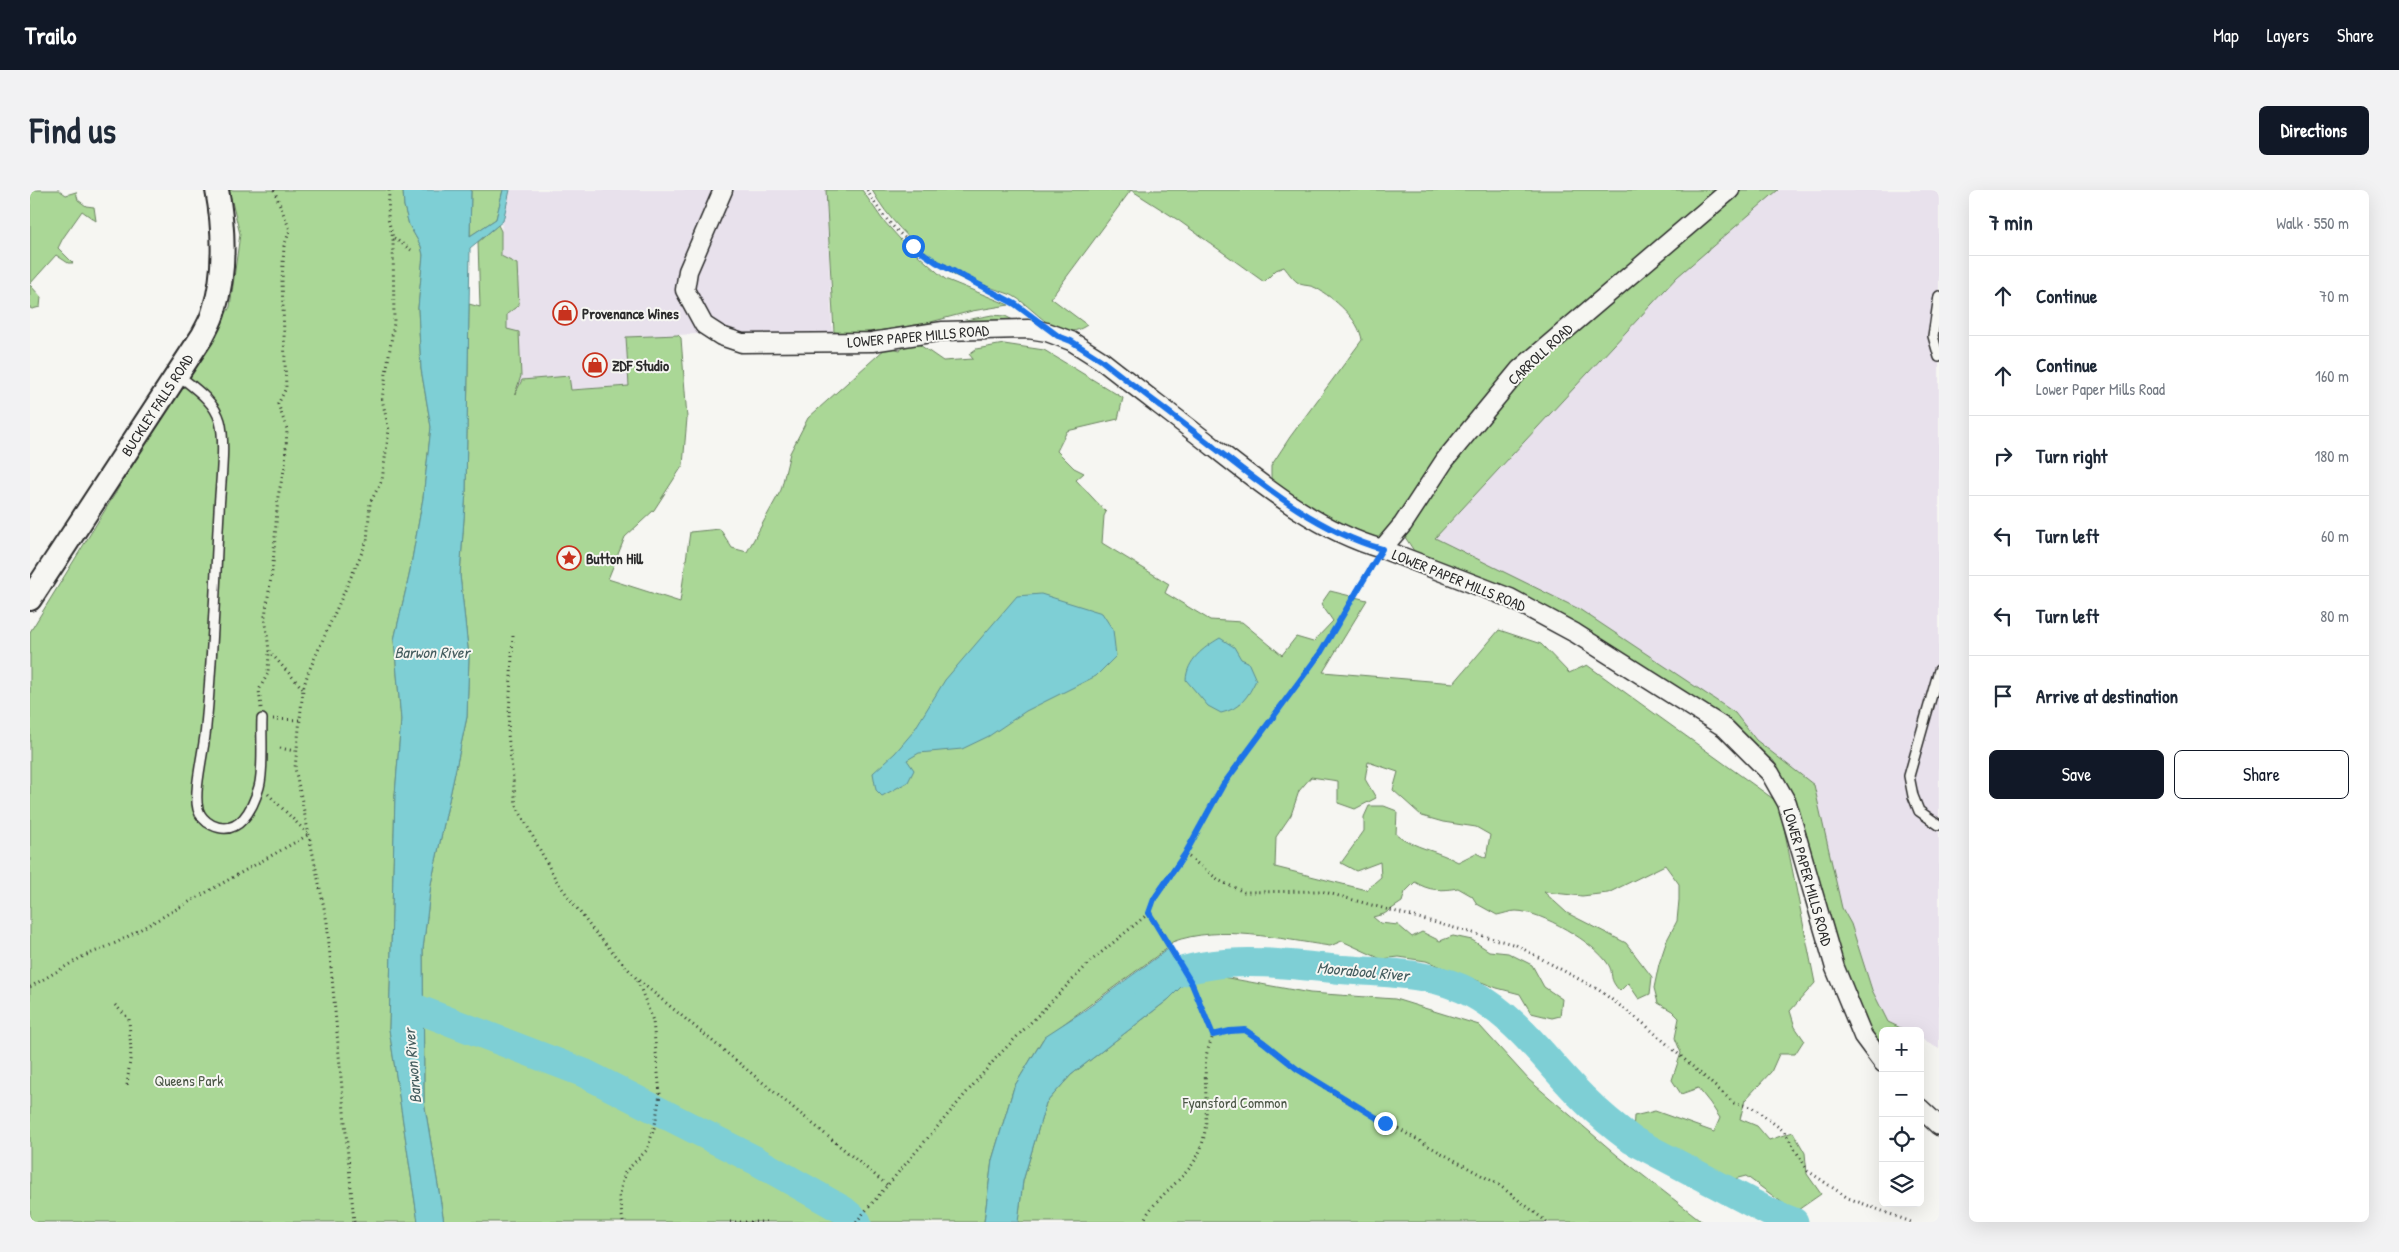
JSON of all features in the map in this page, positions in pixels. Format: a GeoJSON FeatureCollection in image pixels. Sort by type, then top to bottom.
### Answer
{"type":"FeatureCollection","features":[{"type":"Feature","properties":{"kind":"street","name":"BUCKLEY FALLS ROAD"},"geometry":{"type":"LineString","coordinates":[[30,599],[203,335],[214,312],[219,291],[222,239],[217,190]]}},
{"type":"Feature","properties":{"kind":"street","name":"LOWER PAPER MILLS ROAD"},"geometry":{"type":"LineString","coordinates":[[723,190],[688,272],[685,290],[704,325],[721,336],[742,343],[798,344],[872,342],[942,331],[1028,329],[1047,332],[1071,341],[1101,360],[1271,492],[1316,521],[1361,543],[1382,549],[1510,598],[1575,633],[1725,728],[1770,773],[1787,803],[1835,968],[1863,1036],[1879,1057]]}},
{"type":"Feature","properties":{"kind":"street","name":"CARROLL ROAD"},"geometry":{"type":"LineString","coordinates":[[1382,549],[1403,524],[1445,460],[1520,369],[1730,190]]}},
{"type":"Feature","properties":{"kind":"street"},"geometry":{"type":"LineString","coordinates":[[1924,1112],[1939,1126]]}},
{"type":"Feature","properties":{"kind":"lane"},"geometry":{"type":"LineString","coordinates":[[1939,296],[1932,336],[1939,357]]}},
{"type":"Feature","properties":{"kind":"lane"},"geometry":{"type":"LineString","coordinates":[[177,374],[214,407],[220,422],[221,439],[206,727],[198,788],[198,809],[203,819],[210,824],[220,828],[237,827],[243,821],[260,786],[262,719]]}},
{"type":"Feature","properties":{"kind":"lane"},"geometry":{"type":"LineString","coordinates":[[1939,670],[1909,776],[1913,796],[1919,811],[1939,825]]}},
{"type":"Feature","properties":{"kind":"path"},"geometry":{"type":"LineString","coordinates":[[274,190],[290,230],[284,246],[282,281],[286,388],[278,404],[286,429],[285,466],[278,496],[274,565],[264,616],[269,651],[268,673],[260,690],[262,719],[299,720]]}},
{"type":"Feature","properties":{"kind":"path"},"geometry":{"type":"LineString","coordinates":[[354,1222],[326,922],[296,778],[295,751],[303,689],[308,673],[367,541],[370,503],[382,480],[389,430],[382,399],[394,323],[394,238],[388,219],[388,190]]}},
{"type":"Feature","properties":{"kind":"path"},"geometry":{"type":"LineString","coordinates":[[867,190],[888,222],[913,246],[936,262],[1015,304],[1030,315]]}},
{"type":"Feature","properties":{"kind":"path"},"geometry":{"type":"LineString","coordinates":[[394,238],[411,250]]}},
{"type":"Feature","properties":{"kind":"path"},"geometry":{"type":"LineString","coordinates":[[856,1222],[996,1057],[1091,961],[1149,913],[1154,899],[1185,854],[1223,785],[1321,652],[1382,549]]}},
{"type":"Feature","properties":{"kind":"path"},"geometry":{"type":"LineString","coordinates":[[513,636],[508,734],[516,805],[556,880],[593,930],[637,979],[887,1185]]}},
{"type":"Feature","properties":{"kind":"path"},"geometry":{"type":"LineString","coordinates":[[269,651],[303,689]]}},
{"type":"Feature","properties":{"kind":"path"},"geometry":{"type":"LineString","coordinates":[[280,748],[295,751]]}},
{"type":"Feature","properties":{"kind":"path"},"geometry":{"type":"LineString","coordinates":[[260,786],[308,835]]}},
{"type":"Feature","properties":{"kind":"path"},"geometry":{"type":"LineString","coordinates":[[30,988],[82,957],[118,942],[308,835]]}},
{"type":"Feature","properties":{"kind":"path"},"geometry":{"type":"LineString","coordinates":[[1185,854],[1220,881],[1244,892],[1322,891],[1516,945],[1599,990],[1644,1023],[1734,1103],[1752,1107],[1784,1131],[1808,1171],[1848,1198],[1911,1222]]}},
{"type":"Feature","properties":{"kind":"path"},"geometry":{"type":"LineString","coordinates":[[1143,1222],[1148,1210],[1191,1168],[1201,1148],[1207,1119],[1206,1056],[1213,1035],[1192,984],[1149,913]]}},
{"type":"Feature","properties":{"kind":"path"},"geometry":{"type":"LineString","coordinates":[[623,1222],[619,1196],[625,1172],[647,1150],[656,1125],[660,1094],[653,1021],[637,979]]}},
{"type":"Feature","properties":{"kind":"path"},"geometry":{"type":"LineString","coordinates":[[115,1005],[129,1019],[130,1052],[127,1085]]}},
{"type":"Feature","properties":{"kind":"path"},"geometry":{"type":"LineString","coordinates":[[1213,1035],[1245,1030],[1297,1069],[1337,1095],[1499,1185],[1547,1222]]}},
{"type":"Feature","properties":{"kind":"path"},"geometry":{"type":"LineString","coordinates":[[730,1222],[770,1222]]}},
{"type":"Feature","properties":{"kind":"shaded area"},"geometry":{"type":"Polygon","coordinates":[[[501,190],[826,190],[833,348],[757,353],[699,334],[627,337],[629,386],[503,393],[501,190]]]}},
{"type":"Feature","properties":{"kind":"shaded area"},"geometry":{"type":"Polygon","coordinates":[[[1778,190],[1939,190],[1939,1049],[1924,1040],[1924,1027],[1899,1027],[1888,1022],[1872,990],[1851,924],[1842,908],[1814,785],[1756,740],[1735,713],[1579,609],[1435,538],[1677,277],[1778,190]]]}},
{"type":"Feature","properties":{"kind":"green space"},"geometry":{"type":"Polygon","coordinates":[[[30,190],[59,190],[66,195],[76,192],[78,200],[86,206],[94,207],[96,221],[82,211],[58,248],[73,263],[68,263],[56,255],[30,284],[30,190]]]}},
{"type":"Feature","properties":{"kind":"green space","name":"Queens Park"},"geometry":{"type":"Polygon","coordinates":[[[229,190],[403,190],[404,206],[409,225],[421,246],[423,255],[418,308],[421,369],[431,427],[423,498],[409,576],[394,640],[401,720],[395,795],[389,1029],[418,1222],[30,1222],[30,632],[230,307],[240,234],[229,190]]]}},
{"type":"Feature","properties":{"kind":"green space"},"geometry":{"type":"Polygon","coordinates":[[[471,190],[503,190],[496,219],[470,236],[471,190]]]}},
{"type":"Feature","properties":{"kind":"green space"},"geometry":{"type":"Polygon","coordinates":[[[826,190],[862,190],[882,219],[900,239],[945,279],[1009,305],[972,311],[927,323],[892,329],[852,334],[834,332],[826,190]]]}},
{"type":"Feature","properties":{"kind":"green space"},"geometry":{"type":"Polygon","coordinates":[[[872,190],[1131,190],[1051,298],[1087,325],[1076,330],[1065,331],[1046,322],[1009,294],[954,275],[917,245],[900,228],[878,201],[872,190]]]}},
{"type":"Feature","properties":{"kind":"green space"},"geometry":{"type":"Polygon","coordinates":[[[1131,190],[1778,190],[1677,277],[1435,538],[1579,609],[1735,713],[1756,740],[1814,785],[1842,908],[1851,924],[1872,990],[1888,1022],[1899,1027],[1879,1027],[1879,1044],[1846,983],[1779,770],[1773,760],[1759,753],[1712,718],[1416,554],[1405,537],[1423,504],[1445,473],[1386,546],[1337,524],[1271,481],[1271,466],[1290,437],[1362,340],[1360,332],[1351,317],[1338,303],[1312,286],[1302,285],[1284,267],[1276,270],[1264,282],[1178,220],[1131,190]]]}},
{"type":"Feature","properties":{"kind":"green space"},"geometry":{"type":"Polygon","coordinates":[[[498,225],[501,231],[501,256],[517,264],[519,305],[507,314],[507,329],[519,332],[521,376],[515,394],[522,380],[569,376],[571,390],[629,386],[626,337],[678,335],[681,338],[687,418],[683,465],[654,510],[625,537],[608,579],[680,602],[690,532],[720,529],[732,548],[747,552],[781,490],[790,453],[808,418],[887,347],[900,350],[914,341],[943,361],[973,359],[969,354],[976,349],[1004,344],[1044,350],[1123,398],[1118,419],[1067,431],[1057,451],[1074,468],[1084,473],[1076,480],[1106,512],[1102,543],[1169,584],[1165,593],[1210,620],[1242,622],[1282,655],[1296,637],[1313,642],[1333,621],[1321,604],[1330,591],[1367,600],[1323,672],[1454,683],[1499,630],[1541,644],[1569,673],[1587,665],[1779,803],[1815,983],[1790,1011],[1795,1027],[1804,1040],[1795,1054],[1779,1054],[1771,1072],[1745,1100],[1740,1119],[1757,1126],[1769,1140],[1793,1132],[1805,1153],[1807,1174],[1821,1194],[1795,1212],[1746,1176],[1722,1182],[1633,1132],[1634,1116],[1655,1111],[1714,1132],[1720,1118],[1698,1088],[1681,1094],[1672,1080],[1681,1053],[1675,1038],[1679,1018],[1672,1011],[1658,1003],[1654,988],[1667,940],[1677,921],[1679,900],[1679,884],[1665,865],[1608,893],[1582,896],[1544,892],[1567,913],[1626,943],[1652,977],[1650,994],[1639,999],[1628,983],[1620,991],[1612,979],[1608,964],[1592,947],[1580,938],[1553,922],[1527,912],[1514,911],[1497,915],[1477,904],[1472,896],[1458,888],[1435,890],[1415,882],[1405,892],[1402,902],[1384,914],[1373,917],[1380,923],[1398,925],[1412,937],[1422,932],[1440,941],[1453,936],[1472,940],[1489,951],[1508,953],[1532,965],[1544,987],[1562,999],[1560,1016],[1552,1018],[1531,1013],[1520,994],[1497,988],[1426,961],[1399,957],[1381,959],[1342,941],[1330,946],[1271,937],[1210,934],[1172,942],[1169,947],[1043,1039],[1014,1087],[992,1160],[984,1222],[444,1222],[424,1101],[423,949],[431,884],[467,717],[469,657],[460,575],[466,491],[469,304],[480,307],[478,242],[498,225]],[[1368,762],[1365,779],[1376,798],[1355,809],[1338,803],[1338,781],[1311,777],[1299,791],[1291,815],[1276,837],[1275,867],[1366,890],[1381,877],[1380,862],[1356,871],[1341,863],[1364,831],[1364,817],[1369,806],[1384,806],[1397,811],[1396,834],[1411,843],[1458,862],[1476,853],[1486,858],[1490,835],[1476,827],[1443,822],[1422,816],[1393,790],[1398,772],[1368,762]]]}},
{"type":"Feature","properties":{"kind":"green space"},"geometry":{"type":"Polygon","coordinates":[[[30,285],[41,297],[40,307],[30,308],[30,285]]]}},
{"type":"Feature","properties":{"kind":"green space"},"geometry":{"type":"Polygon","coordinates":[[[992,315],[1005,316],[1013,320],[950,323],[992,315]]]}},
{"type":"Feature","properties":{"kind":"green space","name":"Fyansford Common"},"geometry":{"type":"Polygon","coordinates":[[[1217,976],[1310,993],[1395,999],[1479,1025],[1529,1080],[1618,1156],[1703,1222],[1018,1222],[1023,1181],[1046,1103],[1071,1075],[1169,999],[1187,981],[1217,976]]]}},
{"type":"Feature","properties":{"kind":"water","name":"Barwon River"},"geometry":{"type":"Polygon","coordinates":[[[403,190],[471,190],[470,236],[496,219],[503,190],[510,190],[503,221],[470,248],[466,491],[460,575],[469,657],[467,717],[431,884],[423,949],[424,1101],[444,1222],[418,1222],[389,1029],[395,795],[401,720],[394,640],[409,576],[423,498],[431,427],[421,369],[418,308],[423,255],[421,246],[409,225],[404,206],[403,190]]]}},
{"type":"Feature","properties":{"kind":"water"},"geometry":{"type":"Polygon","coordinates":[[[1041,594],[1102,613],[1113,630],[1116,656],[1096,676],[1026,711],[989,736],[962,749],[919,753],[907,760],[914,770],[908,782],[882,796],[876,790],[873,773],[895,753],[913,732],[945,680],[1017,596],[1041,594]]]}},
{"type":"Feature","properties":{"kind":"water"},"geometry":{"type":"Polygon","coordinates":[[[1220,638],[1234,647],[1241,659],[1248,662],[1256,680],[1243,701],[1233,709],[1221,713],[1208,706],[1186,680],[1189,666],[1197,655],[1220,638]]]}},
{"type":"Feature","properties":{"kind":"water"},"geometry":{"type":"Polygon","coordinates":[[[1168,949],[1187,981],[1169,999],[1071,1075],[1046,1103],[1023,1181],[1018,1222],[984,1222],[992,1160],[1014,1087],[1045,1036],[1085,1010],[1168,949]]]}},
{"type":"Feature","properties":{"kind":"waterway","name":"Moorabool River"},"geometry":{"type":"LineString","coordinates":[[1147,987],[1186,970],[1226,963],[1273,963],[1406,974],[1457,986],[1490,1004],[1505,1016],[1533,1043],[1591,1106],[1632,1140],[1771,1213],[1794,1222]]}},
{"type":"Feature","properties":{"kind":"waterway"},"geometry":{"type":"LineString","coordinates":[[407,1005],[584,1073],[755,1160],[843,1210],[857,1222]]}},
{"type":"Feature","properties":{"kind":"place","name":"Provenance Wines"},"geometry":{"type":"Point","coordinates":[565,313]}},
{"type":"Feature","properties":{"kind":"place","name":"ZDF Studio"},"geometry":{"type":"Point","coordinates":[595,365]}},
{"type":"Feature","properties":{"kind":"place","name":"Button Hill"},"geometry":{"type":"Point","coordinates":[569,558]}},
{"type":"Feature","properties":{"kind":"route"},"geometry":{"type":"LineString","coordinates":[[913,246],[936,262],[1015,304],[1058,336],[1071,341],[1101,360],[1271,492],[1316,521],[1361,543],[1382,549],[1321,652],[1223,785],[1185,854],[1154,899],[1149,913],[1192,984],[1213,1035],[1245,1030],[1297,1069],[1385,1123]]}}]}
